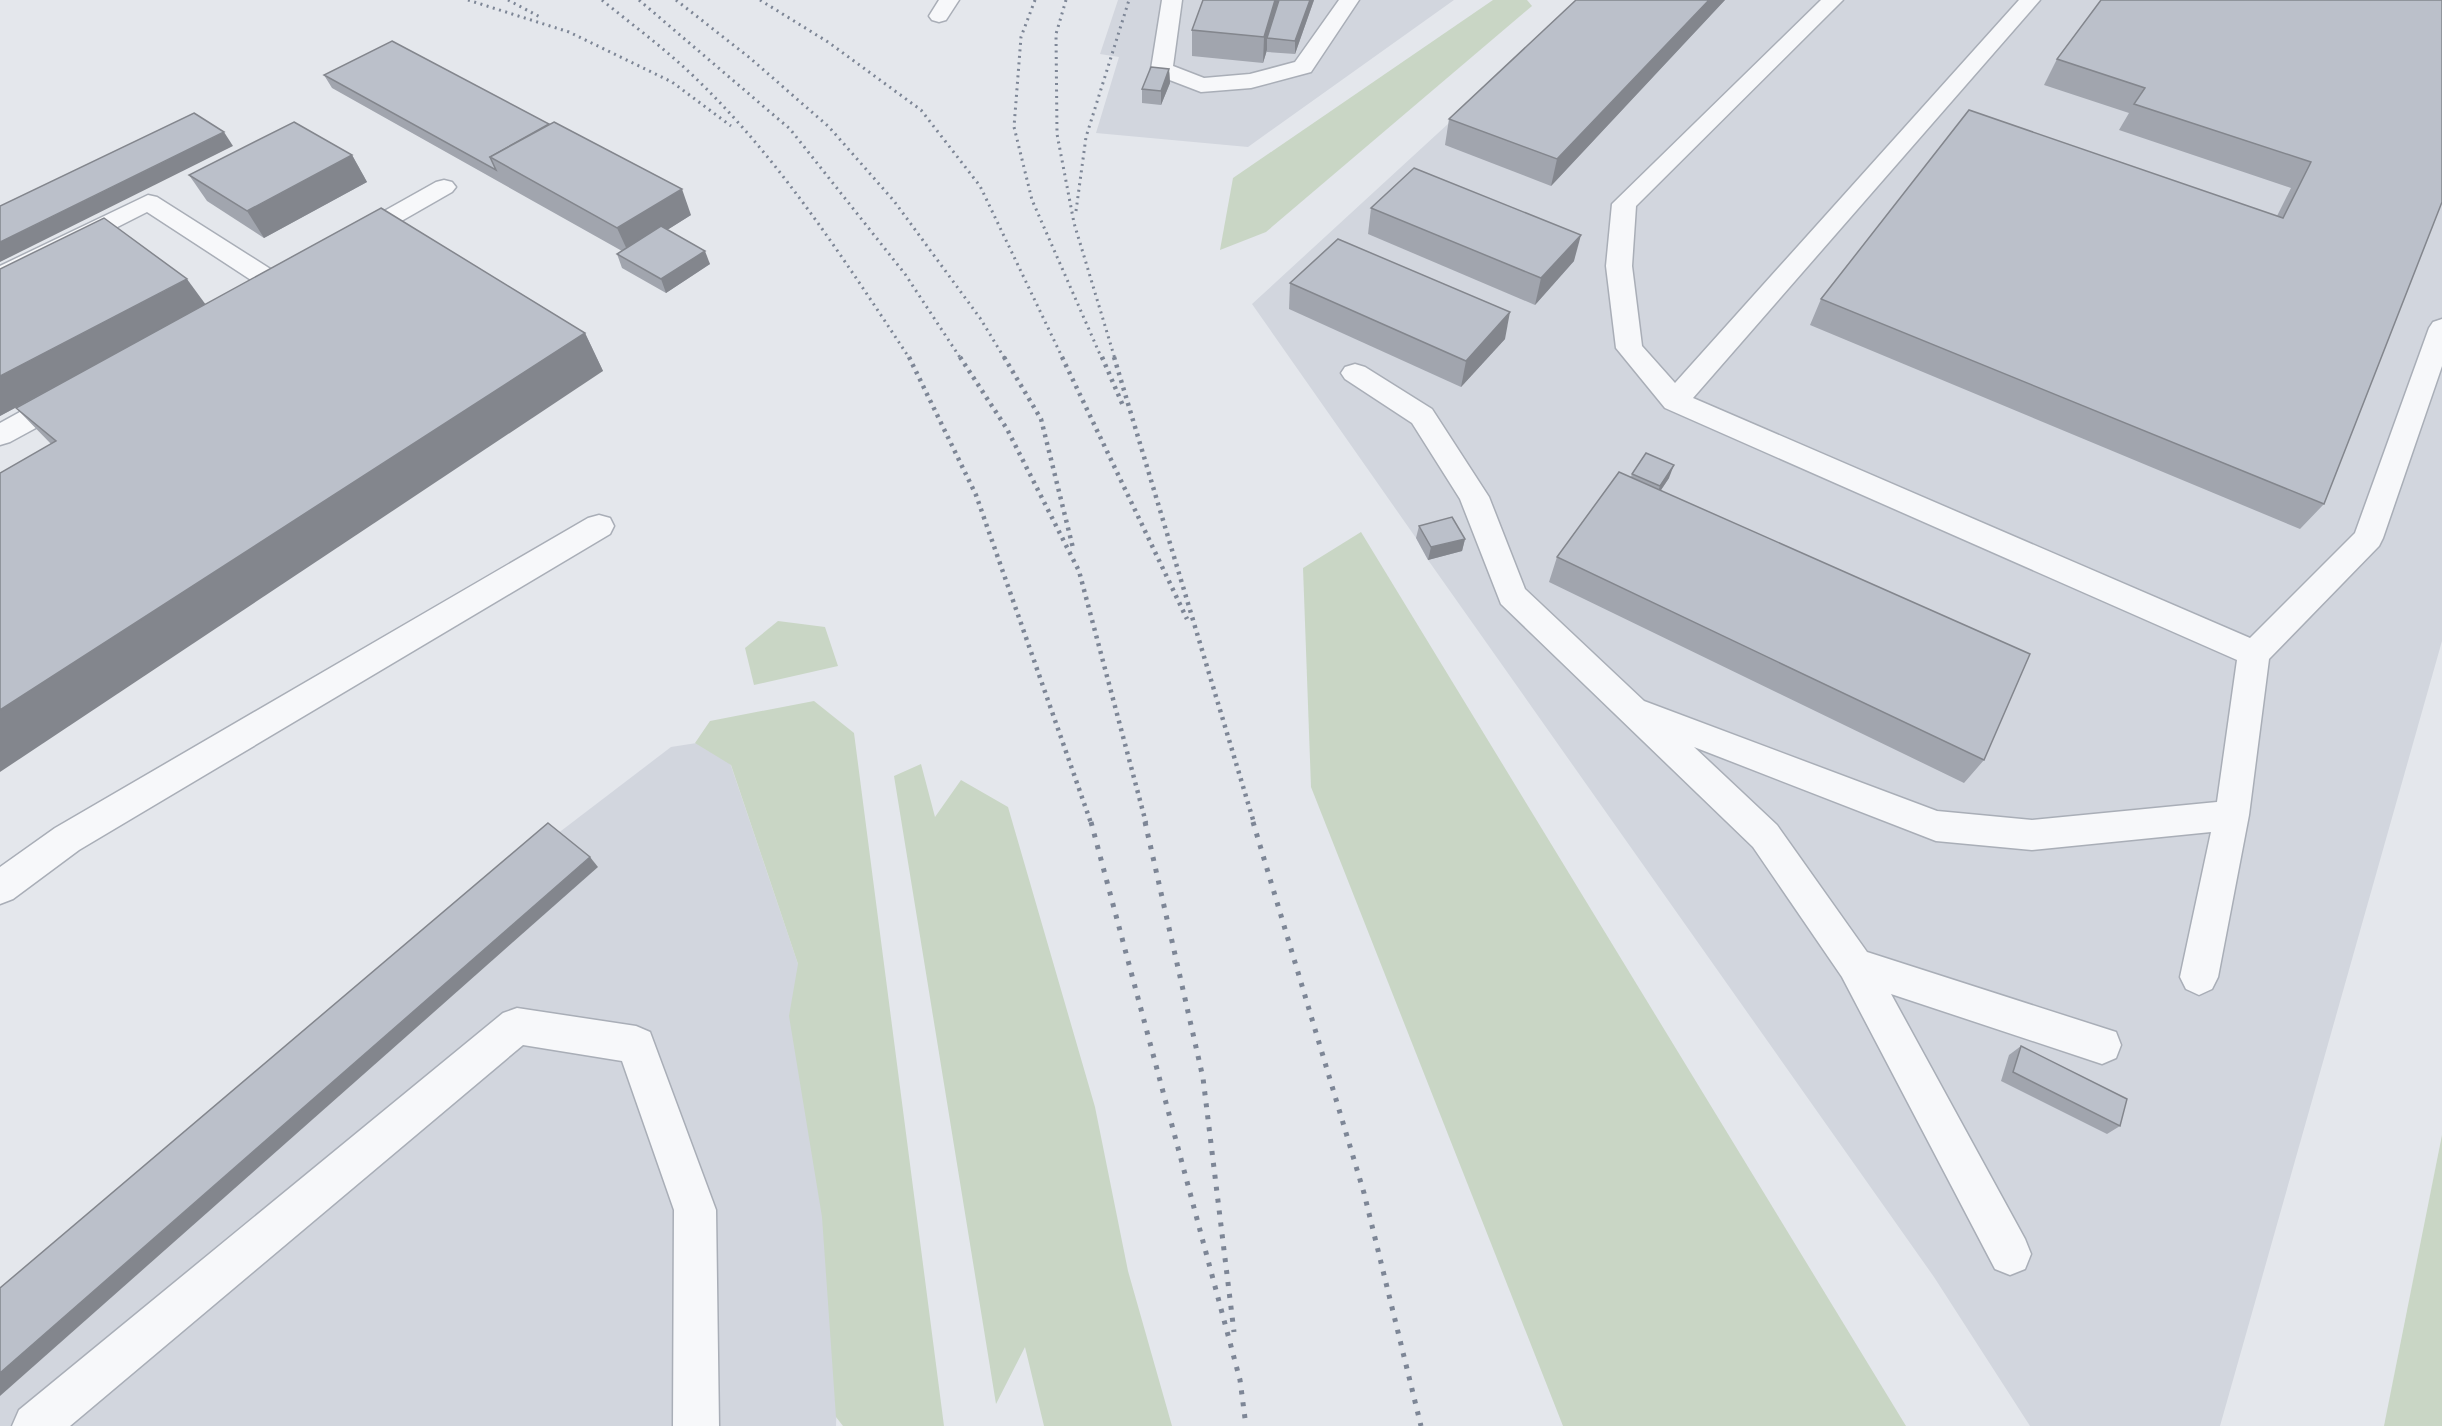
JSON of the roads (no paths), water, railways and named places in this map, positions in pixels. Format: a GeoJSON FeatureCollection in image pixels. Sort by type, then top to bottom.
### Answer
{"type":"FeatureCollection","features":[{"type":"Feature","properties":{"kind":"lane"},"geometry":{"type":"LineString","coordinates":[[1172,0],[1162,69],[1201,85],[1251,81],[1303,67],[1349,0]]}},
{"type":"Feature","properties":{"kind":"lane"},"geometry":{"type":"LineString","coordinates":[[1833,0],[1624,204],[1619,266],[1629,348],[1675,401],[2254,654]]}},
{"type":"Feature","properties":{"kind":"lane"},"geometry":{"type":"LineString","coordinates":[[1675,401],[2030,0]]}},
{"type":"Feature","properties":{"kind":"lane"},"geometry":{"type":"LineString","coordinates":[[334,249],[444,187]]}},
{"type":"Feature","properties":{"kind":"lane"},"geometry":{"type":"LineString","coordinates":[[0,276],[148,202],[274,283]]}},
{"type":"Feature","properties":{"kind":"lane"},"geometry":{"type":"LineString","coordinates":[[2199,977],[2232,815],[2254,654],[2368,538],[2442,327]]}},
{"type":"Feature","properties":{"kind":"lane"},"geometry":{"type":"LineString","coordinates":[[1355,373],[1422,416],[1474,497],[1512,596],[1765,836],[1855,965],[2010,1254]]}},
{"type":"Feature","properties":{"kind":"lane"},"geometry":{"type":"LineString","coordinates":[[0,435],[91,384]]}},
{"type":"Feature","properties":{"kind":"lane"},"geometry":{"type":"LineString","coordinates":[[0,888],[67,839],[599,526]]}},
{"type":"Feature","properties":{"kind":"lane"},"geometry":{"type":"LineString","coordinates":[[1632,709],[1936,826],[2032,835],[2232,815]]}},
{"type":"Feature","properties":{"kind":"lane"},"geometry":{"type":"LineString","coordinates":[[1855,965],[2102,1046]]}},
{"type":"Feature","properties":{"kind":"lane"},"geometry":{"type":"LineString","coordinates":[[35,1426],[516,1026],[636,1045],[695,1210],[696,1426]]}},
{"type":"Feature","properties":{"kind":"railway"},"geometry":{"type":"LineString","coordinates":[[468,0],[569,32],[672,82],[731,126]]}},
{"type":"Feature","properties":{"kind":"railway"},"geometry":{"type":"LineString","coordinates":[[508,0],[540,17]]}},
{"type":"Feature","properties":{"kind":"railway"},"geometry":{"type":"LineString","coordinates":[[602,0],[687,70],[750,136],[807,208],[910,359]]}},
{"type":"Feature","properties":{"kind":"railway"},"geometry":{"type":"LineString","coordinates":[[639,0],[790,129],[905,274],[961,359]]}},
{"type":"Feature","properties":{"kind":"railway"},"geometry":{"type":"LineString","coordinates":[[676,0],[750,58],[829,127],[894,201],[980,318],[1005,359]]}},
{"type":"Feature","properties":{"kind":"railway"},"geometry":{"type":"LineString","coordinates":[[760,0],[828,42],[921,110],[980,186],[1063,359]]}},
{"type":"Feature","properties":{"kind":"railway"},"geometry":{"type":"LineString","coordinates":[[1035,0],[1021,37],[1014,127],[1032,200],[1102,359]]}},
{"type":"Feature","properties":{"kind":"railway"},"geometry":{"type":"LineString","coordinates":[[1066,0],[1056,34],[1057,134],[1074,223],[1115,359]]}},
{"type":"Feature","properties":{"kind":"railway"},"geometry":{"type":"LineString","coordinates":[[1076,211],[1086,137],[1129,0]]}},
{"type":"Feature","properties":{"kind":"railway"},"geometry":{"type":"LineString","coordinates":[[960,357],[1007,429],[1079,571],[1146,823]]}},
{"type":"Feature","properties":{"kind":"railway"},"geometry":{"type":"LineString","coordinates":[[1004,357],[1041,419],[1073,548]]}},
{"type":"Feature","properties":{"kind":"railway"},"geometry":{"type":"LineString","coordinates":[[1062,357],[1187,619]]}},
{"type":"Feature","properties":{"kind":"railway"},"geometry":{"type":"LineString","coordinates":[[1102,357],[1124,408]]}},
{"type":"Feature","properties":{"kind":"railway"},"geometry":{"type":"LineString","coordinates":[[1114,357],[1254,823]]}},
{"type":"Feature","properties":{"kind":"railway"},"geometry":{"type":"LineString","coordinates":[[910,359],[976,495],[1091,823]]}},
{"type":"Feature","properties":{"kind":"railway"},"geometry":{"type":"LineString","coordinates":[[1091,822],[1240,1380],[1246,1426]]}},
{"type":"Feature","properties":{"kind":"railway"},"geometry":{"type":"LineString","coordinates":[[1145,822],[1203,1078],[1234,1332]]}},
{"type":"Feature","properties":{"kind":"railway"},"geometry":{"type":"LineString","coordinates":[[1253,822],[1364,1193],[1421,1426]]}}]}
